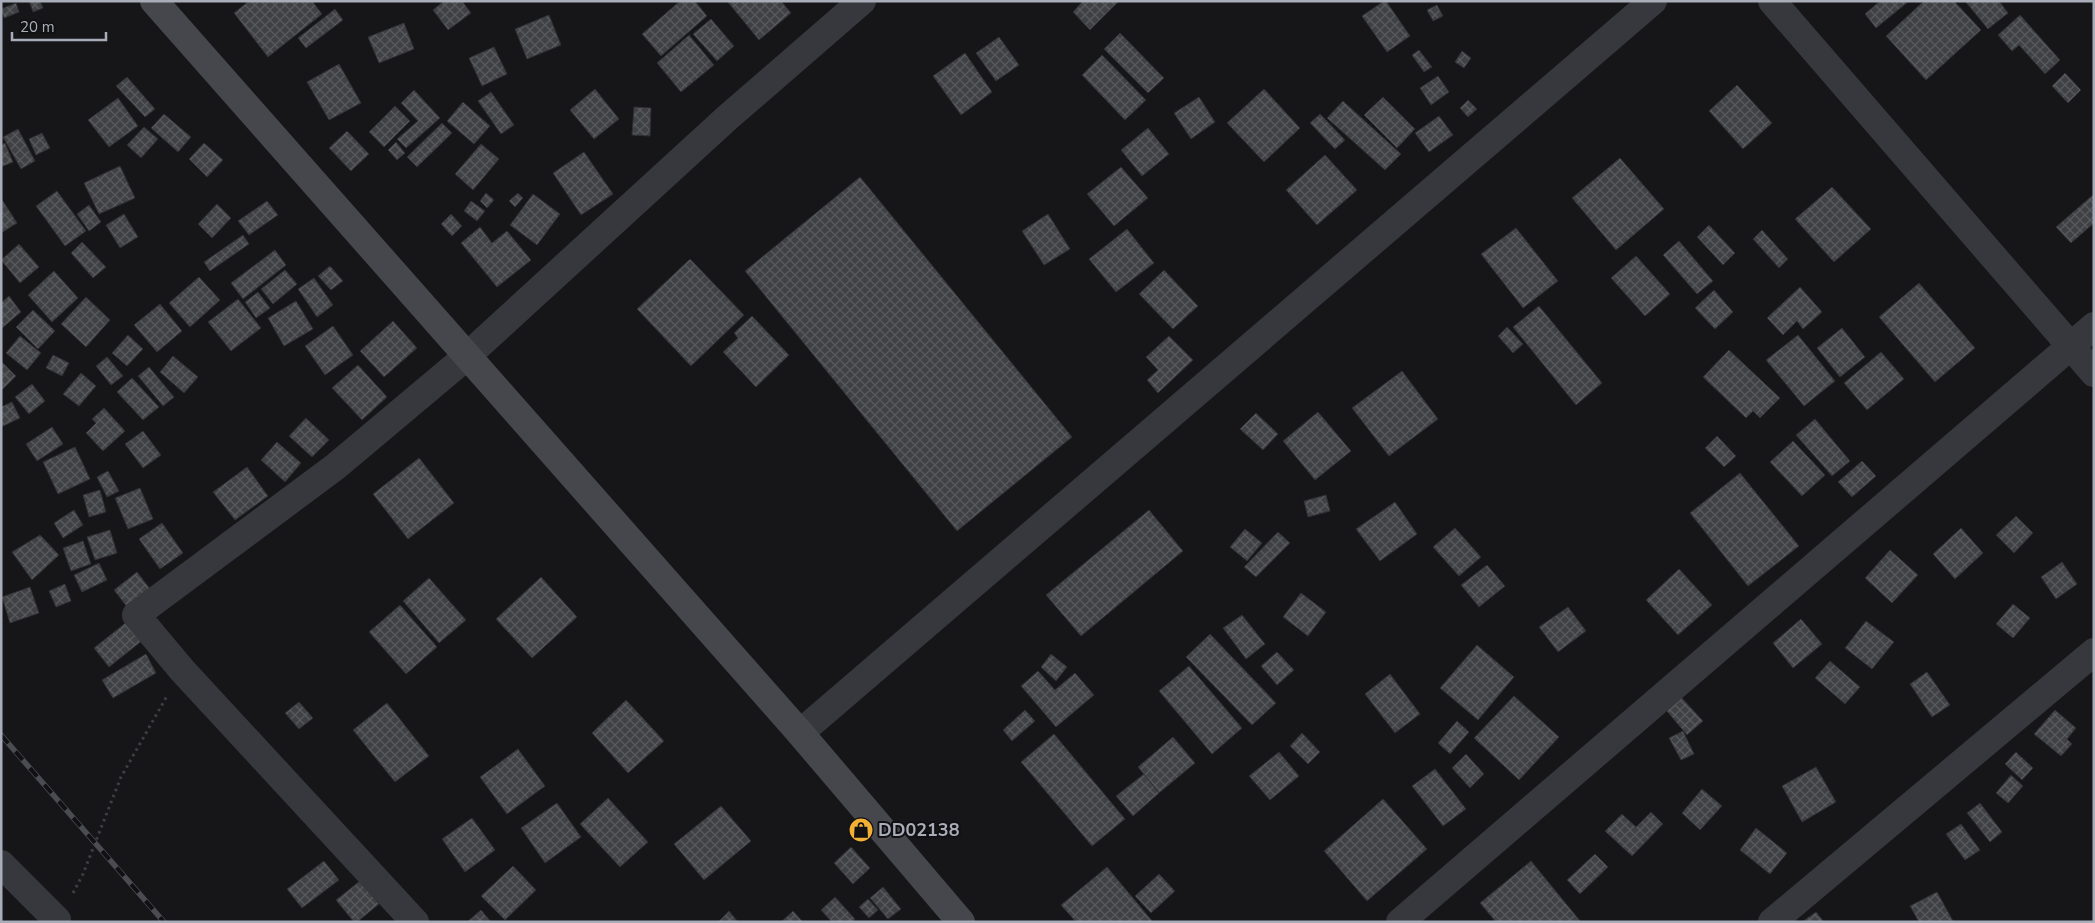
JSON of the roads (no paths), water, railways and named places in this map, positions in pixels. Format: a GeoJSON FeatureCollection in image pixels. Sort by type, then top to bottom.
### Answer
{"type":"FeatureCollection","features":[{"type":"Feature","properties":{"kind":"main road"},"geometry":{"type":"LineString","coordinates":[[154,1],[466,357],[800,733],[961,922]]}},
{"type":"Feature","properties":{"kind":"street"},"geometry":{"type":"LineString","coordinates":[[415,922],[182,670],[136,615],[335,467],[466,357],[727,118],[862,1]]}},
{"type":"Feature","properties":{"kind":"street"},"geometry":{"type":"LineString","coordinates":[[800,733],[1653,1]]}},
{"type":"Feature","properties":{"kind":"street"},"geometry":{"type":"LineString","coordinates":[[1772,1],[2094,373]]}},
{"type":"Feature","properties":{"kind":"street"},"geometry":{"type":"LineString","coordinates":[[1400,922],[2094,326]]}},
{"type":"Feature","properties":{"kind":"street"},"geometry":{"type":"LineString","coordinates":[[1772,922],[2094,652]]}},
{"type":"Feature","properties":{"kind":"street"},"geometry":{"type":"LineString","coordinates":[[1,864],[57,921]]}},
{"type":"Feature","properties":{"kind":"railway"},"geometry":{"type":"LineString","coordinates":[[1,735],[164,922]]}},
{"type":"Feature","properties":{"kind":"place","name":"DD02138"},"geometry":{"type":"Point","coordinates":[861,830]}}]}
